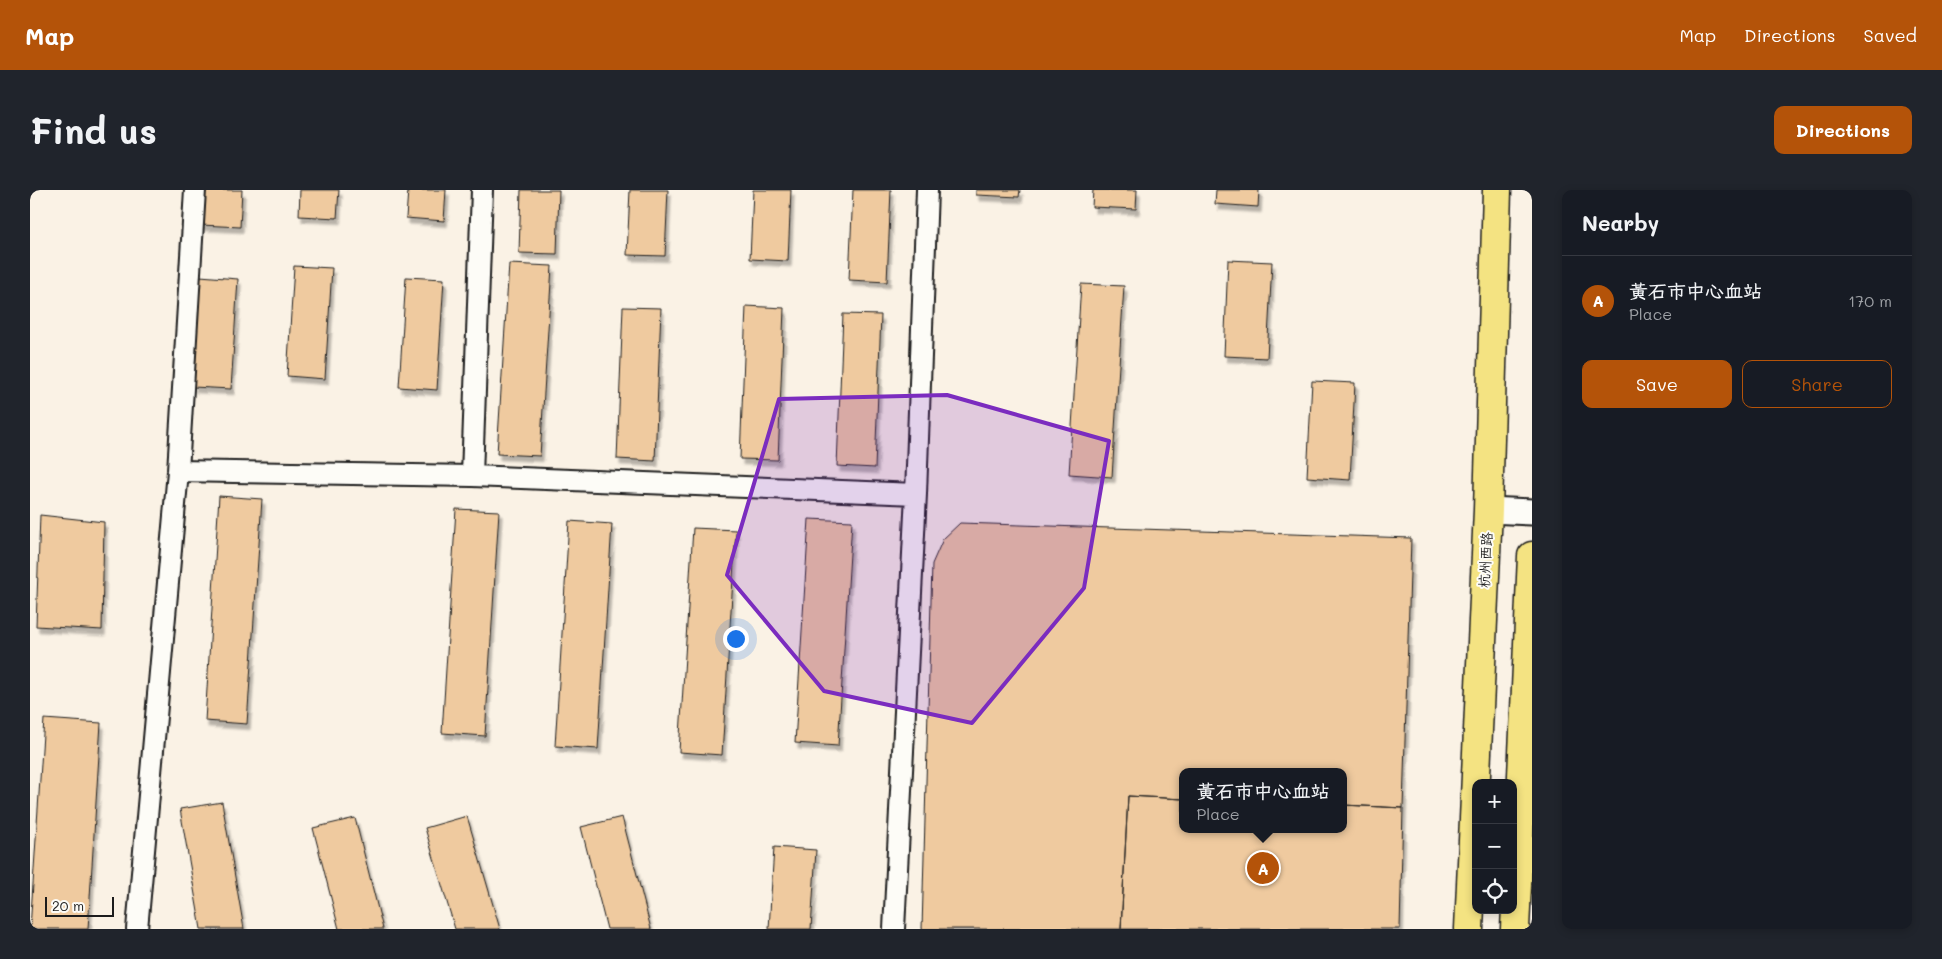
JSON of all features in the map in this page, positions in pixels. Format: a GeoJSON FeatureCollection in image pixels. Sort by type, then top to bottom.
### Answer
{"type":"FeatureCollection","features":[{"type":"Feature","properties":{"kind":"main road","name":"杭州西路"},"geometry":{"type":"LineString","coordinates":[[1468,929],[1488,510],[1497,190]]}},
{"type":"Feature","properties":{"kind":"main road"},"geometry":{"type":"LineString","coordinates":[[1515,929],[1532,556]]}},
{"type":"Feature","properties":{"kind":"street"},"geometry":{"type":"LineString","coordinates":[[137,929],[178,471],[195,190]]}},
{"type":"Feature","properties":{"kind":"street"},"geometry":{"type":"LineString","coordinates":[[472,476],[482,190]]}},
{"type":"Feature","properties":{"kind":"street"},"geometry":{"type":"LineString","coordinates":[[894,929],[916,494],[927,190]]}},
{"type":"Feature","properties":{"kind":"street"},"geometry":{"type":"LineString","coordinates":[[178,471],[472,476],[916,494]]}},
{"type":"Feature","properties":{"kind":"street"},"geometry":{"type":"LineString","coordinates":[[1488,510],[1532,512]]}},
{"type":"Feature","properties":{"kind":"highlighted area"},"geometry":{"type":"Polygon","coordinates":[[[947,395],[1109,441],[1084,588],[972,723],[824,691],[727,575],[779,399],[947,395]]]}},
{"type":"Feature","properties":{"kind":"building"},"geometry":{"type":"Polygon","coordinates":[[[204,190],[242,190],[240,227],[201,225],[204,190]]]}},
{"type":"Feature","properties":{"kind":"building"},"geometry":{"type":"Polygon","coordinates":[[[300,190],[339,190],[337,218],[299,216],[300,190]]]}},
{"type":"Feature","properties":{"kind":"building"},"geometry":{"type":"Polygon","coordinates":[[[408,190],[446,190],[444,221],[406,218],[408,190]]]}},
{"type":"Feature","properties":{"kind":"building"},"geometry":{"type":"Polygon","coordinates":[[[521,190],[559,190],[557,254],[519,253],[521,190]]]}},
{"type":"Feature","properties":{"kind":"building"},"geometry":{"type":"Polygon","coordinates":[[[630,190],[668,190],[665,256],[627,255],[630,190]]]}},
{"type":"Feature","properties":{"kind":"building"},"geometry":{"type":"Polygon","coordinates":[[[753,190],[791,190],[788,261],[750,259],[753,190]]]}},
{"type":"Feature","properties":{"kind":"building"},"geometry":{"type":"Polygon","coordinates":[[[853,190],[891,190],[887,282],[849,280],[853,190]]]}},
{"type":"Feature","properties":{"kind":"building"},"geometry":{"type":"Polygon","coordinates":[[[976,190],[1020,190],[1019,197],[976,195],[976,190]]]}},
{"type":"Feature","properties":{"kind":"building"},"geometry":{"type":"Polygon","coordinates":[[[1093,190],[1137,190],[1136,209],[1092,207],[1093,190]]]}},
{"type":"Feature","properties":{"kind":"building"},"geometry":{"type":"Polygon","coordinates":[[[1216,190],[1259,190],[1258,207],[1215,204],[1216,190]]]}},
{"type":"Feature","properties":{"kind":"building"},"geometry":{"type":"Polygon","coordinates":[[[1228,260],[1272,262],[1267,358],[1224,356],[1228,260]]]}},
{"type":"Feature","properties":{"kind":"building"},"geometry":{"type":"Polygon","coordinates":[[[509,264],[552,266],[540,456],[497,454],[509,264]]]}},
{"type":"Feature","properties":{"kind":"building"},"geometry":{"type":"Polygon","coordinates":[[[294,266],[332,268],[325,379],[287,376],[294,266]]]}},
{"type":"Feature","properties":{"kind":"building"},"geometry":{"type":"Polygon","coordinates":[[[200,276],[238,279],[231,389],[193,387],[200,276]]]}},
{"type":"Feature","properties":{"kind":"building"},"geometry":{"type":"Polygon","coordinates":[[[406,277],[444,279],[437,390],[399,387],[406,277]]]}},
{"type":"Feature","properties":{"kind":"building"},"geometry":{"type":"Polygon","coordinates":[[[1081,284],[1124,286],[1112,477],[1069,474],[1081,284]]]}},
{"type":"Feature","properties":{"kind":"building"},"geometry":{"type":"Polygon","coordinates":[[[746,306],[784,308],[778,460],[740,459],[746,306]]]}},
{"type":"Feature","properties":{"kind":"building"},"geometry":{"type":"Polygon","coordinates":[[[623,307],[661,308],[655,461],[617,459],[623,307]]]}},
{"type":"Feature","properties":{"kind":"building"},"geometry":{"type":"Polygon","coordinates":[[[843,314],[881,315],[875,468],[837,466],[843,314]]]}},
{"type":"Feature","properties":{"kind":"building"},"geometry":{"type":"Polygon","coordinates":[[[1312,381],[1355,383],[1350,480],[1307,477],[1312,381]]]}},
{"type":"Feature","properties":{"kind":"building"},"geometry":{"type":"Polygon","coordinates":[[[219,496],[262,499],[247,724],[205,721],[219,496]]]}},
{"type":"Feature","properties":{"kind":"building"},"geometry":{"type":"Polygon","coordinates":[[[456,509],[499,511],[485,736],[442,733],[456,509]]]}},
{"type":"Feature","properties":{"kind":"building"},"geometry":{"type":"Polygon","coordinates":[[[40,515],[104,522],[102,630],[36,626],[40,515]]]}},
{"type":"Feature","properties":{"kind":"building"},"geometry":{"type":"Polygon","coordinates":[[[809,519],[852,521],[838,746],[795,743],[809,519]]]}},
{"type":"Feature","properties":{"kind":"building"},"geometry":{"type":"Polygon","coordinates":[[[569,521],[612,524],[598,749],[555,746],[569,521]]]}},
{"type":"Feature","properties":{"kind":"building"},"geometry":{"type":"Polygon","coordinates":[[[960,523],[1411,538],[1403,808],[1347,805],[1347,768],[1179,768],[1179,799],[1128,796],[1121,929],[922,929],[932,564],[943,539],[960,523]]]}},
{"type":"Feature","properties":{"kind":"building"},"geometry":{"type":"Polygon","coordinates":[[[693,528],[736,530],[722,755],[679,752],[693,528]]]}},
{"type":"Feature","properties":{"kind":"building"},"geometry":{"type":"Polygon","coordinates":[[[44,719],[101,723],[88,929],[30,929],[44,719]]]}},
{"type":"Feature","properties":{"kind":"building"},"geometry":{"type":"Polygon","coordinates":[[[1128,796],[1179,799],[1179,833],[1347,833],[1347,805],[1403,808],[1400,929],[1121,929],[1128,796]]]}},
{"type":"Feature","properties":{"kind":"building"},"geometry":{"type":"Polygon","coordinates":[[[222,802],[244,929],[201,929],[180,809],[222,802]]]}},
{"type":"Feature","properties":{"kind":"building"},"geometry":{"type":"Polygon","coordinates":[[[467,816],[500,929],[455,929],[425,828],[467,816]]]}},
{"type":"Feature","properties":{"kind":"building"},"geometry":{"type":"Polygon","coordinates":[[[622,817],[651,929],[607,929],[581,827],[622,817]]]}},
{"type":"Feature","properties":{"kind":"building"},"geometry":{"type":"Polygon","coordinates":[[[355,818],[383,929],[339,929],[313,828],[355,818]]]}},
{"type":"Feature","properties":{"kind":"building"},"geometry":{"type":"Polygon","coordinates":[[[774,847],[816,850],[811,929],[769,929],[774,847]]]}},
{"type":"Feature","properties":{"kind":"place","name":"黄石市中心血站"},"geometry":{"type":"Point","coordinates":[1263,868]}}]}
